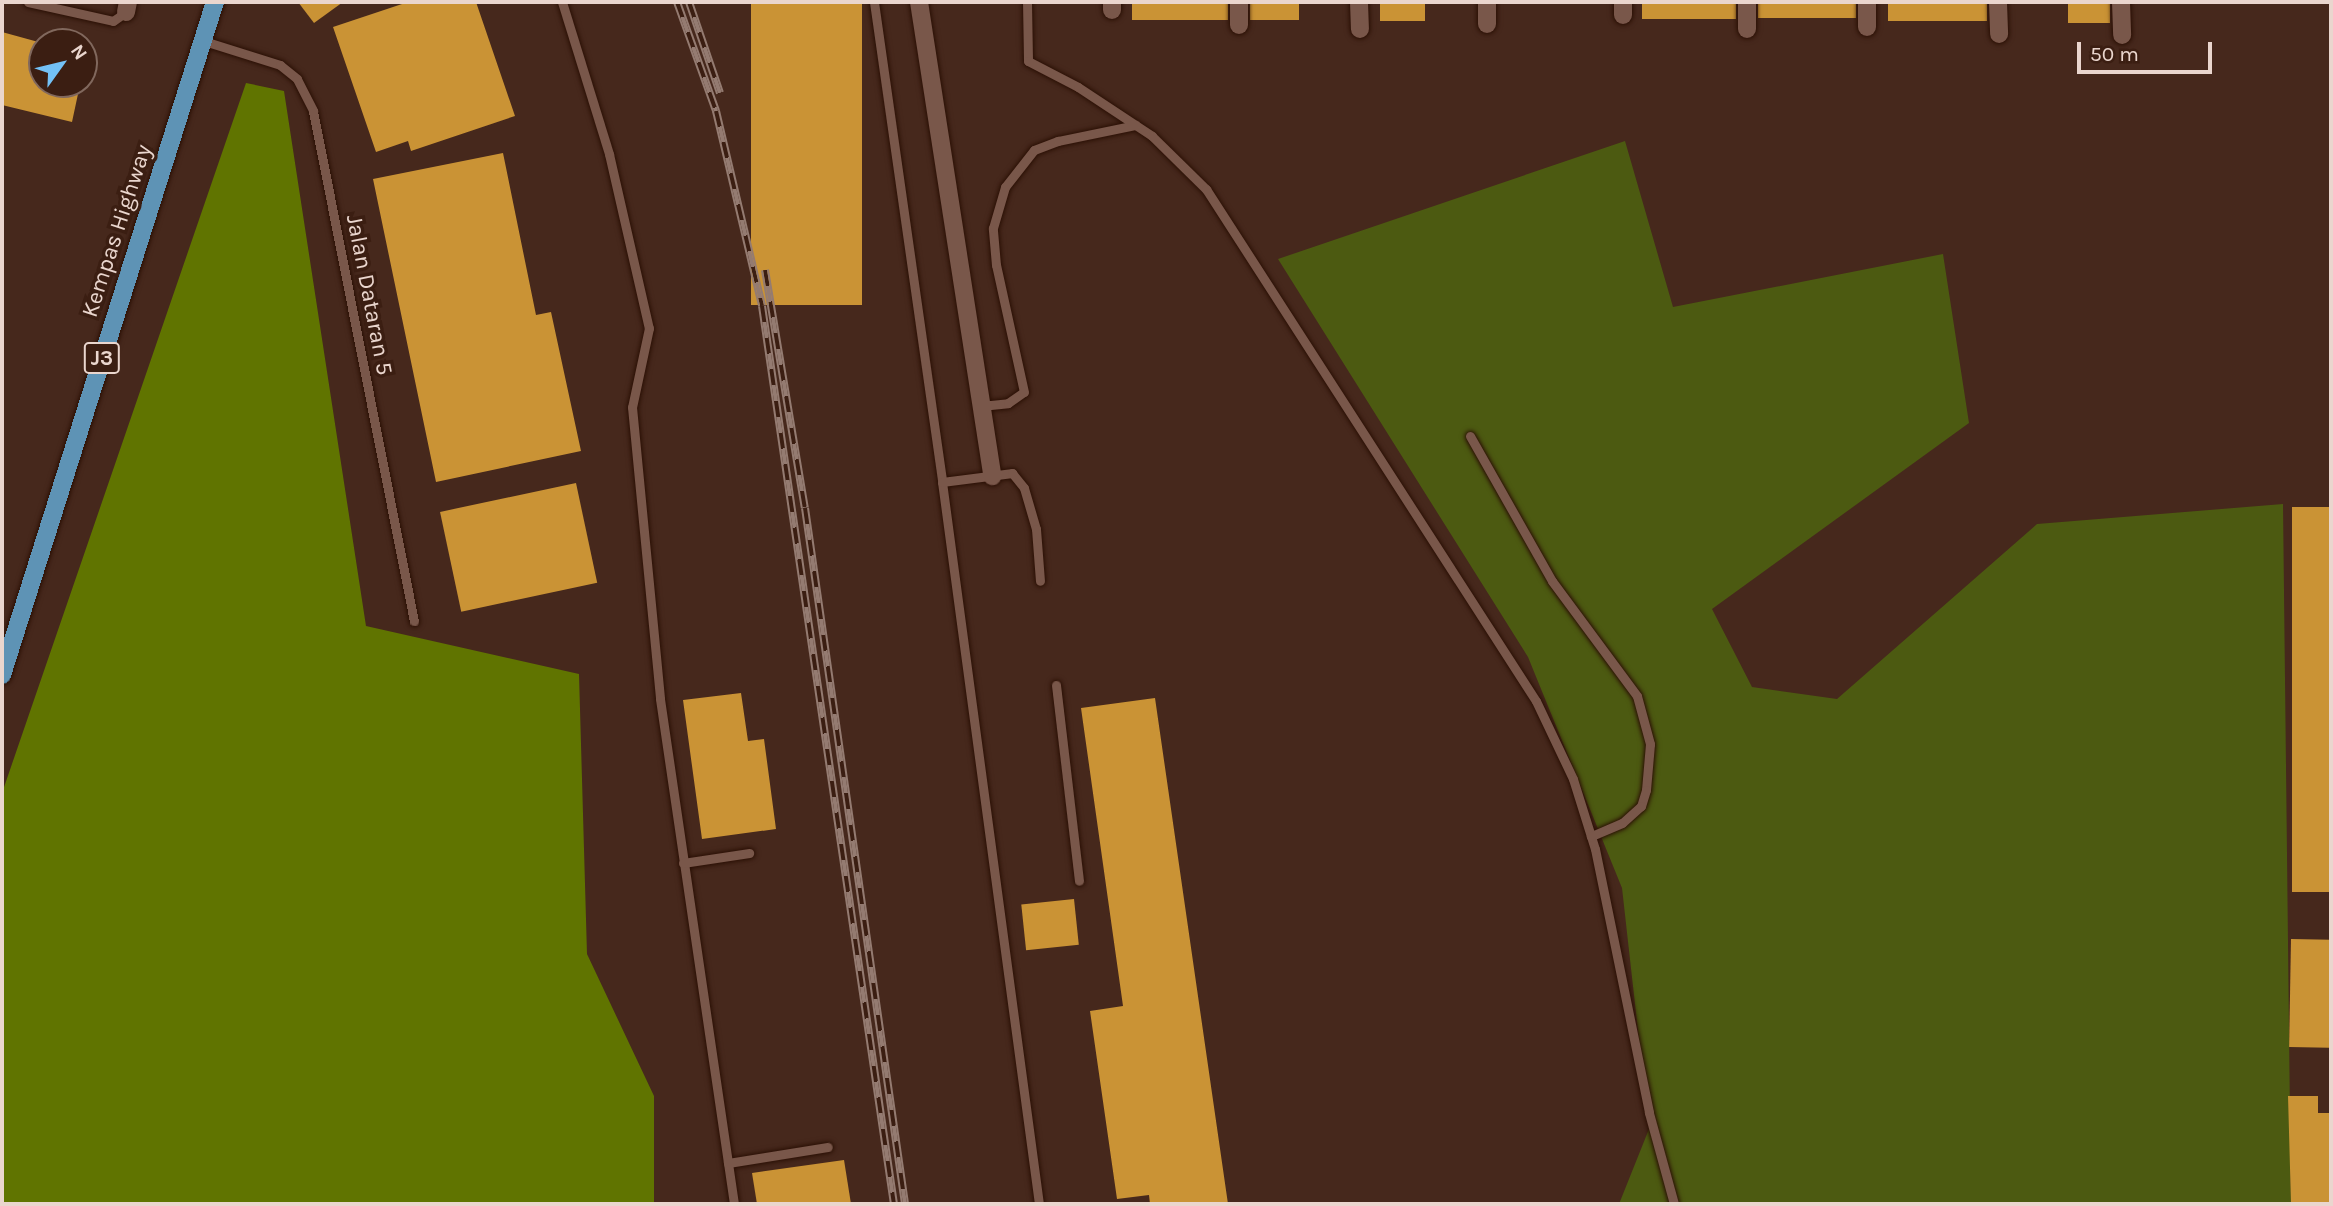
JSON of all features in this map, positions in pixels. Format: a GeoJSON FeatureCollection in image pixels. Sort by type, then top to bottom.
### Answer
{"type":"FeatureCollection","features":[{"type":"Feature","properties":{"kind":"main road","name":"Kempas Highway"},"geometry":{"type":"LineString","coordinates":[[2,675],[215,2]]}},
{"type":"Feature","properties":{"kind":"street"},"geometry":{"type":"LineString","coordinates":[[919,2],[992,475]]}},
{"type":"Feature","properties":{"kind":"street"},"geometry":{"type":"LineString","coordinates":[[1239,2],[1239,25]]}},
{"type":"Feature","properties":{"kind":"street"},"geometry":{"type":"LineString","coordinates":[[1359,2],[1360,29]]}},
{"type":"Feature","properties":{"kind":"street"},"geometry":{"type":"LineString","coordinates":[[1487,2],[1487,24]]}},
{"type":"Feature","properties":{"kind":"street"},"geometry":{"type":"LineString","coordinates":[[1747,2],[1747,29]]}},
{"type":"Feature","properties":{"kind":"street"},"geometry":{"type":"LineString","coordinates":[[1867,2],[1867,27]]}},
{"type":"Feature","properties":{"kind":"street"},"geometry":{"type":"LineString","coordinates":[[1998,2],[1999,34]]}},
{"type":"Feature","properties":{"kind":"street"},"geometry":{"type":"LineString","coordinates":[[2121,2],[2122,35]]}},
{"type":"Feature","properties":{"kind":"lane"},"geometry":{"type":"LineString","coordinates":[[28,2],[113,21],[127,7]]}},
{"type":"Feature","properties":{"kind":"lane"},"geometry":{"type":"LineString","coordinates":[[562,2],[609,154],[649,328],[632,407],[660,699],[734,1204]]}},
{"type":"Feature","properties":{"kind":"lane"},"geometry":{"type":"LineString","coordinates":[[874,2],[1040,1204]]}},
{"type":"Feature","properties":{"kind":"lane"},"geometry":{"type":"LineString","coordinates":[[1027,2],[1028,61],[1135,125],[1179,159],[1206,189],[1389,469],[1536,701],[1573,779],[1591,836],[1650,1113],[1674,1204]]}},
{"type":"Feature","properties":{"kind":"lane","name":"Jalan Dataran 5"},"geometry":{"type":"LineString","coordinates":[[204,41],[280,65],[297,79],[313,111],[414,621]]}},
{"type":"Feature","properties":{"kind":"lane"},"geometry":{"type":"LineString","coordinates":[[981,406],[1008,403],[1024,392],[996,265],[993,228],[1006,187],[1034,150],[1058,141],[1135,125]]}},
{"type":"Feature","properties":{"kind":"lane"},"geometry":{"type":"LineString","coordinates":[[1470,436],[1552,581],[1637,696],[1650,744],[1642,806],[1622,823],[1591,836]]}},
{"type":"Feature","properties":{"kind":"lane"},"geometry":{"type":"LineString","coordinates":[[942,482],[1012,473],[1024,488],[1036,529],[1040,581]]}},
{"type":"Feature","properties":{"kind":"lane"},"geometry":{"type":"LineString","coordinates":[[1056,685],[1079,881]]}},
{"type":"Feature","properties":{"kind":"lane"},"geometry":{"type":"LineString","coordinates":[[683,863],[749,853]]}},
{"type":"Feature","properties":{"kind":"lane"},"geometry":{"type":"LineString","coordinates":[[728,1163],[828,1147]]}},
{"type":"Feature","properties":{"kind":"green space"},"geometry":{"type":"Polygon","coordinates":[[[246,83],[284,91],[366,626],[579,674],[587,954],[654,1096],[654,1204],[2,1204],[2,793],[246,83]]]}},
{"type":"Feature","properties":{"kind":"green space"},"geometry":{"type":"Polygon","coordinates":[[[1625,141],[1673,307],[1943,254],[1969,423],[1712,609],[1752,687],[1837,699],[2037,524],[2283,504],[2291,1204],[1619,1204],[1649,1129],[1622,888],[1528,657],[1278,259],[1625,141]]]}},
{"type":"Feature","properties":{"kind":"building"},"geometry":{"type":"Polygon","coordinates":[[[298,2],[343,2],[314,23],[298,2]]]}},
{"type":"Feature","properties":{"kind":"building"},"geometry":{"type":"Polygon","coordinates":[[[408,2],[476,2],[515,116],[411,151],[408,141],[376,152],[333,27],[408,2]]]}},
{"type":"Feature","properties":{"kind":"building"},"geometry":{"type":"Polygon","coordinates":[[[751,2],[862,2],[862,305],[751,305],[751,2]]]}},
{"type":"Feature","properties":{"kind":"building"},"geometry":{"type":"Polygon","coordinates":[[[1132,2],[1228,2],[1228,20],[1132,20],[1132,2]]]}},
{"type":"Feature","properties":{"kind":"building"},"geometry":{"type":"Polygon","coordinates":[[[1250,2],[1299,2],[1299,20],[1250,20],[1250,2]]]}},
{"type":"Feature","properties":{"kind":"building"},"geometry":{"type":"Polygon","coordinates":[[[1380,2],[1425,2],[1425,21],[1380,21],[1380,2]]]}},
{"type":"Feature","properties":{"kind":"building"},"geometry":{"type":"Polygon","coordinates":[[[1642,2],[1736,2],[1736,19],[1642,19],[1642,2]]]}},
{"type":"Feature","properties":{"kind":"building"},"geometry":{"type":"Polygon","coordinates":[[[1758,2],[1856,2],[1856,18],[1758,18],[1758,2]]]}},
{"type":"Feature","properties":{"kind":"building"},"geometry":{"type":"Polygon","coordinates":[[[1888,2],[1987,2],[1987,21],[1888,21],[1888,2]]]}},
{"type":"Feature","properties":{"kind":"building"},"geometry":{"type":"Polygon","coordinates":[[[2068,2],[2110,2],[2110,23],[2068,23],[2068,2]]]}},
{"type":"Feature","properties":{"kind":"building"},"geometry":{"type":"Polygon","coordinates":[[[2,32],[28,39],[28,98],[77,98],[72,122],[2,105],[2,32]]]}},
{"type":"Feature","properties":{"kind":"building"},"geometry":{"type":"Polygon","coordinates":[[[503,153],[536,315],[551,312],[581,451],[436,482],[373,179],[503,153]]]}},
{"type":"Feature","properties":{"kind":"building"},"geometry":{"type":"Polygon","coordinates":[[[576,483],[597,583],[461,612],[440,512],[576,483]]]}},
{"type":"Feature","properties":{"kind":"building"},"geometry":{"type":"Polygon","coordinates":[[[2292,507],[2331,507],[2331,892],[2292,892],[2292,507]]]}},
{"type":"Feature","properties":{"kind":"building"},"geometry":{"type":"Polygon","coordinates":[[[741,693],[748,741],[764,739],[776,829],[702,839],[683,700],[741,693]]]}},
{"type":"Feature","properties":{"kind":"building"},"geometry":{"type":"Polygon","coordinates":[[[1155,698],[1228,1204],[1150,1204],[1149,1195],[1117,1199],[1090,1011],[1123,1006],[1081,708],[1155,698]]]}},
{"type":"Feature","properties":{"kind":"building"},"geometry":{"type":"Polygon","coordinates":[[[1074,899],[1079,945],[1026,950],[1021,905],[1074,899]]]}},
{"type":"Feature","properties":{"kind":"building"},"geometry":{"type":"Polygon","coordinates":[[[2291,939],[2331,940],[2329,1048],[2289,1047],[2291,939]]]}},
{"type":"Feature","properties":{"kind":"building"},"geometry":{"type":"Polygon","coordinates":[[[2288,1096],[2318,1096],[2318,1113],[2331,1113],[2331,1204],[2291,1204],[2288,1096]]]}},
{"type":"Feature","properties":{"kind":"building"},"geometry":{"type":"Polygon","coordinates":[[[844,1160],[851,1204],[757,1204],[752,1173],[844,1160]]]}},
{"type":"Feature","properties":{"kind":"railway"},"geometry":{"type":"LineString","coordinates":[[677,2],[716,111],[762,306],[894,1204]]}},
{"type":"Feature","properties":{"kind":"railway"},"geometry":{"type":"LineString","coordinates":[[689,2],[720,93]]}},
{"type":"Feature","properties":{"kind":"railway"},"geometry":{"type":"LineString","coordinates":[[765,270],[805,508],[905,1204]]}}]}
